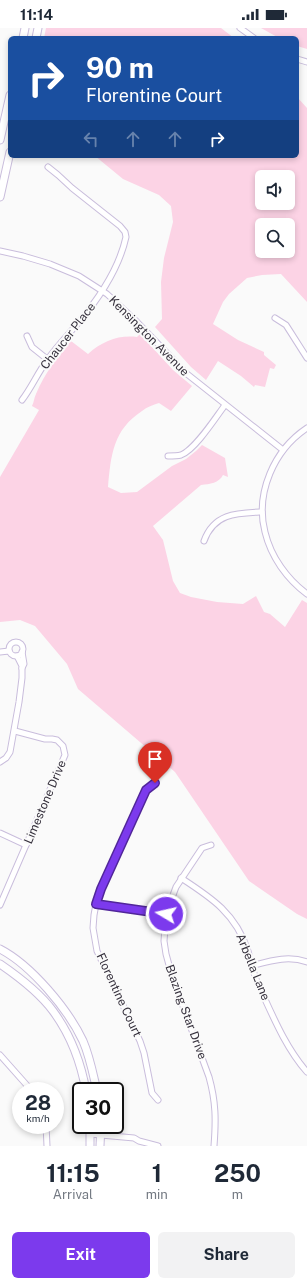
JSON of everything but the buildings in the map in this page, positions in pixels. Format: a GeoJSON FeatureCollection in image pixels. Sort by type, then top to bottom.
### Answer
{"type":"FeatureCollection","features":[{"type":"Feature","properties":{"kind":"street"},"geometry":{"type":"LineString","coordinates":[[240,28],[251,36]]}},
{"type":"Feature","properties":{"kind":"street"},"geometry":{"type":"LineString","coordinates":[[0,140],[8,104]]}},
{"type":"Feature","properties":{"kind":"street"},"geometry":{"type":"LineString","coordinates":[[0,197],[9,158]]}},
{"type":"Feature","properties":{"kind":"street","name":"Chaucer Place"},"geometry":{"type":"LineString","coordinates":[[22,400],[29,392],[47,359],[80,321],[102,291],[114,272],[125,244],[126,237],[125,232],[120,226],[48,167]]}},
{"type":"Feature","properties":{"kind":"street","name":"Kensington Avenue"},"geometry":{"type":"LineString","coordinates":[[0,251],[50,264],[79,276],[102,291],[135,320],[187,374],[283,450]]}},
{"type":"Feature","properties":{"kind":"street"},"geometry":{"type":"LineString","coordinates":[[275,318],[286,325],[307,358]]}},
{"type":"Feature","properties":{"kind":"street"},"geometry":{"type":"LineString","coordinates":[[27,336],[32,347],[47,359]]}},
{"type":"Feature","properties":{"kind":"street"},"geometry":{"type":"LineString","coordinates":[[168,456],[180,455],[188,451],[225,405]]}},
{"type":"Feature","properties":{"kind":"street"},"geometry":{"type":"LineString","coordinates":[[307,428],[293,439],[283,450],[274,464],[267,480],[262,512],[264,532],[275,558],[291,580],[307,594]]}},
{"type":"Feature","properties":{"kind":"street"},"geometry":{"type":"LineString","coordinates":[[204,540],[206,534],[213,525],[222,518],[240,513],[262,512]]}},
{"type":"Feature","properties":{"kind":"street"},"geometry":{"type":"LineString","coordinates":[[0,762],[6,758],[10,752],[15,731],[22,669],[24,664],[21,645],[15,642],[9,646],[11,655],[17,656],[22,652]]}},
{"type":"Feature","properties":{"kind":"street"},"geometry":{"type":"LineString","coordinates":[[0,652],[9,651]]}},
{"type":"Feature","properties":{"kind":"street"},"geometry":{"type":"LineString","coordinates":[[17,656],[22,669]]}},
{"type":"Feature","properties":{"kind":"street","name":"Limestone Drive"},"geometry":{"type":"LineString","coordinates":[[0,906],[64,759],[65,751],[63,746],[57,740],[45,739],[15,731]]}},
{"type":"Feature","properties":{"kind":"street","name":"Florentine Court"},"geometry":{"type":"LineString","coordinates":[[155,783],[146,790],[101,889],[96,904],[94,928],[98,951],[140,1041],[147,1065],[152,1093],[158,1100]]}},
{"type":"Feature","properties":{"kind":"street"},"geometry":{"type":"LineString","coordinates":[[0,833],[26,845]]}},
{"type":"Feature","properties":{"kind":"street","name":"Blazing Star Drive"},"geometry":{"type":"LineString","coordinates":[[211,845],[202,848],[181,878],[172,896],[166,914],[164,941],[168,966],[214,1092],[216,1115],[214,1146]]}},
{"type":"Feature","properties":{"kind":"street","name":"Arbella Lane"},"geometry":{"type":"LineString","coordinates":[[181,878],[214,901],[231,919],[243,939],[258,984],[286,1042],[307,1072]]}},
{"type":"Feature","properties":{"kind":"street"},"geometry":{"type":"LineString","coordinates":[[96,904],[166,914]]}},
{"type":"Feature","properties":{"kind":"street"},"geometry":{"type":"LineString","coordinates":[[0,949],[16,959],[35,976],[65,1011],[83,1040],[95,1082]]}},
{"type":"Feature","properties":{"kind":"street"},"geometry":{"type":"LineString","coordinates":[[252,966],[280,959],[297,959],[307,962]]}},
{"type":"Feature","properties":{"kind":"street"},"geometry":{"type":"LineString","coordinates":[[0,964],[21,979],[53,1011],[72,1044],[84,1082]]}},
{"type":"Feature","properties":{"kind":"street"},"geometry":{"type":"LineString","coordinates":[[0,1054],[24,1082]]}},
{"type":"Feature","properties":{"kind":"street"},"geometry":{"type":"LineString","coordinates":[[46,1134],[47,1146]]}},
{"type":"Feature","properties":{"kind":"street"},"geometry":{"type":"LineString","coordinates":[[90,1146],[90,1134],[134,1138],[139,1143],[147,1143],[158,1146]]}},
{"type":"Feature","properties":{"kind":"street"},"geometry":{"type":"LineString","coordinates":[[100,1135],[100,1146]]}},
{"type":"Feature","properties":{"kind":"shaded area"},"geometry":{"type":"Polygon","coordinates":[[[46,28],[221,28],[231,36],[44,36],[46,28]]]}},
{"type":"Feature","properties":{"kind":"shaded area"},"geometry":{"type":"Polygon","coordinates":[[[261,28],[307,28],[307,49],[299,47],[299,36],[275,36],[261,28]]]}},
{"type":"Feature","properties":{"kind":"shaded area"},"geometry":{"type":"Polygon","coordinates":[[[299,99],[307,108],[307,302],[281,274],[262,275],[247,278],[229,294],[223,302],[213,324],[238,340],[264,352],[264,355],[276,365],[274,369],[270,368],[265,387],[255,385],[254,387],[241,376],[218,361],[206,380],[191,367],[155,327],[162,319],[161,282],[164,258],[173,222],[171,206],[159,195],[123,179],[97,158],[299,158],[299,99]]]}},
{"type":"Feature","properties":{"kind":"shaded area"},"geometry":{"type":"Polygon","coordinates":[[[140,334],[173,370],[192,386],[171,411],[159,403],[150,406],[132,418],[125,426],[119,435],[112,454],[108,487],[121,493],[137,492],[172,466],[186,459],[202,445],[225,458],[228,477],[223,475],[219,480],[211,484],[201,485],[153,526],[163,540],[173,581],[180,593],[191,597],[217,602],[243,604],[256,596],[264,612],[270,614],[285,627],[302,600],[307,603],[307,919],[297,914],[249,881],[175,772],[78,689],[67,664],[35,626],[20,620],[0,622],[0,477],[39,410],[32,406],[43,379],[71,341],[88,354],[105,342],[123,337],[137,337],[140,334]]]}},
{"type":"Feature","properties":{"kind":"route"},"geometry":{"type":"LineString","coordinates":[[155,783],[146,790],[101,889],[96,904],[166,914]]}}]}
